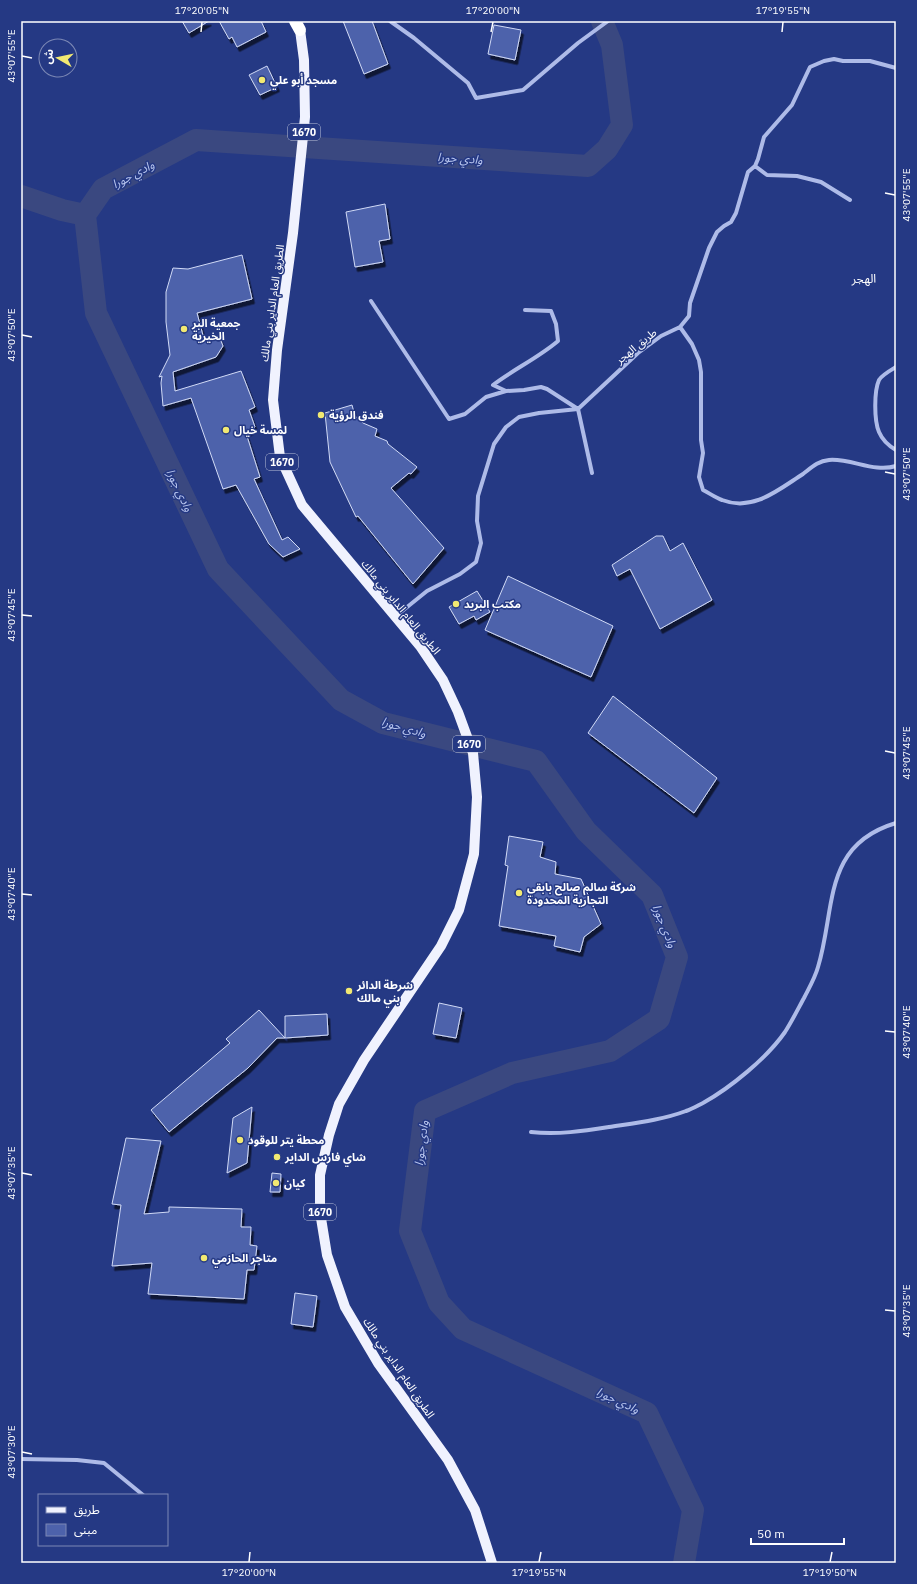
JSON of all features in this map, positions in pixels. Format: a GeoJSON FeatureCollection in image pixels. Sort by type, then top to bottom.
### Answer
{"type":"FeatureCollection","features":[{"type":"Feature","properties":{"kind":"main road","name":"الطريق العام الداير بني مالك"},"geometry":{"type":"LineString","coordinates":[[298,24],[304,60],[305,117],[293,233],[277,350],[273,400],[280,457],[302,505],[394,617],[420,646],[443,680],[458,712],[472,753],[477,797],[474,854],[459,910],[441,946],[364,1060],[339,1104],[329,1135],[320,1174],[320,1212],[326,1255],[345,1307],[378,1363],[448,1460],[475,1510],[492,1563]]}},
{"type":"Feature","properties":{"kind":"street"},"geometry":{"type":"LineString","coordinates":[[390,21],[414,38],[468,83],[476,98],[523,90],[578,43],[608,21]]}},
{"type":"Feature","properties":{"kind":"street"},"geometry":{"type":"LineString","coordinates":[[896,68],[870,60],[843,61],[834,59],[824,61],[810,67],[792,104],[764,137],[755,166],[748,172],[736,213],[731,222],[717,232],[709,248],[690,303],[689,316],[680,327],[697,354],[701,372],[701,440],[703,453],[699,477],[703,490],[723,500],[744,505],[763,499],[788,484],[818,462],[831,460],[890,468],[896,466]]}},
{"type":"Feature","properties":{"kind":"street"},"geometry":{"type":"LineString","coordinates":[[755,166],[767,175],[797,176],[821,182],[850,200]]}},
{"type":"Feature","properties":{"kind":"street"},"geometry":{"type":"LineString","coordinates":[[371,301],[449,419],[465,414],[486,397],[506,391],[541,387],[548,389],[578,409],[592,473]]}},
{"type":"Feature","properties":{"kind":"street"},"geometry":{"type":"LineString","coordinates":[[506,391],[493,385],[523,364],[543,353],[558,341],[556,324],[551,311],[525,310]]}},
{"type":"Feature","properties":{"kind":"street","name":"طريق الهجر"},"geometry":{"type":"LineString","coordinates":[[578,409],[638,353],[661,336],[680,327]]}},
{"type":"Feature","properties":{"kind":"street"},"geometry":{"type":"LineString","coordinates":[[896,367],[880,378],[877,387],[876,420],[879,433],[890,446],[896,450]]}},
{"type":"Feature","properties":{"kind":"street"},"geometry":{"type":"LineString","coordinates":[[394,617],[427,591],[460,574],[476,562],[481,543],[477,521],[478,496],[494,444],[506,427],[519,417],[539,413],[578,409]]}},
{"type":"Feature","properties":{"kind":"street"},"geometry":{"type":"LineString","coordinates":[[531,1132],[546,1134],[590,1130],[647,1121],[687,1111],[716,1096],[745,1074],[784,1033],[807,992],[818,968],[832,894],[842,863],[848,854],[860,842],[874,833],[896,823]]}},
{"type":"Feature","properties":{"kind":"street"},"geometry":{"type":"LineString","coordinates":[[21,1460],[77,1460],[104,1463],[142,1494]]}},
{"type":"Feature","properties":{"kind":"building"},"geometry":{"type":"Polygon","coordinates":[[[182,21],[209,21],[189,33],[182,21]]]}},
{"type":"Feature","properties":{"kind":"building"},"geometry":{"type":"Polygon","coordinates":[[[219,21],[261,21],[266,32],[237,47],[232,37],[229,39],[219,21]]]}},
{"type":"Feature","properties":{"kind":"building"},"geometry":{"type":"Polygon","coordinates":[[[343,21],[372,21],[388,64],[364,74],[343,21]]]}},
{"type":"Feature","properties":{"kind":"building"},"geometry":{"type":"Polygon","coordinates":[[[494,25],[521,30],[515,60],[488,54],[494,25]]]}},
{"type":"Feature","properties":{"kind":"building","name":"مسجد أبو علي"},"geometry":{"type":"Polygon","coordinates":[[[267,66],[277,87],[260,95],[249,75],[267,66]]]}},
{"type":"Feature","properties":{"kind":"building"},"geometry":{"type":"Polygon","coordinates":[[[385,204],[390,239],[379,241],[383,262],[355,267],[346,212],[385,204]]]}},
{"type":"Feature","properties":{"kind":"building"},"geometry":{"type":"Polygon","coordinates":[[[242,255],[252,299],[197,313],[204,339],[219,336],[223,346],[216,357],[173,372],[175,391],[241,371],[255,407],[249,410],[255,427],[246,433],[260,477],[254,479],[282,540],[288,537],[300,549],[283,557],[269,544],[236,485],[223,489],[191,398],[163,406],[161,383],[162,376],[159,377],[170,355],[166,322],[166,292],[173,268],[188,269],[242,255]]]}},
{"type":"Feature","properties":{"kind":"building"},"geometry":{"type":"Polygon","coordinates":[[[352,405],[355,416],[363,423],[377,429],[375,436],[387,441],[388,444],[417,467],[411,474],[409,473],[391,488],[444,548],[413,584],[358,516],[356,517],[330,462],[325,413],[352,405]]]}},
{"type":"Feature","properties":{"kind":"building"},"geometry":{"type":"Polygon","coordinates":[[[656,536],[663,536],[670,551],[683,543],[712,600],[660,629],[630,569],[617,576],[612,565],[656,536]]]}},
{"type":"Feature","properties":{"kind":"building"},"geometry":{"type":"Polygon","coordinates":[[[508,576],[613,626],[591,677],[485,630],[508,576]]]}},
{"type":"Feature","properties":{"kind":"building"},"geometry":{"type":"Polygon","coordinates":[[[477,591],[490,612],[476,620],[474,616],[459,624],[449,607],[477,591]]]}},
{"type":"Feature","properties":{"kind":"building"},"geometry":{"type":"Polygon","coordinates":[[[613,696],[717,778],[694,813],[588,733],[613,696]]]}},
{"type":"Feature","properties":{"kind":"building"},"geometry":{"type":"Polygon","coordinates":[[[509,836],[543,842],[540,857],[556,862],[555,874],[581,879],[601,924],[584,937],[580,952],[554,946],[556,936],[499,926],[508,866],[505,865],[509,836]]]}},
{"type":"Feature","properties":{"kind":"building"},"geometry":{"type":"Polygon","coordinates":[[[439,1003],[462,1008],[456,1038],[433,1034],[439,1003]]]}},
{"type":"Feature","properties":{"kind":"building"},"geometry":{"type":"Polygon","coordinates":[[[259,1010],[285,1038],[277,1038],[248,1068],[169,1132],[151,1110],[230,1043],[226,1039],[259,1010]]]}},
{"type":"Feature","properties":{"kind":"building"},"geometry":{"type":"Polygon","coordinates":[[[327,1014],[328,1035],[285,1038],[285,1016],[327,1014]]]}},
{"type":"Feature","properties":{"kind":"building","name":"محطة يتر للوقود"},"geometry":{"type":"Polygon","coordinates":[[[252,1107],[247,1163],[227,1173],[233,1118],[252,1107]]]}},
{"type":"Feature","properties":{"kind":"building"},"geometry":{"type":"Polygon","coordinates":[[[126,1138],[161,1141],[144,1214],[169,1212],[169,1207],[242,1209],[241,1227],[251,1227],[250,1245],[257,1246],[254,1270],[247,1270],[244,1299],[148,1294],[152,1263],[112,1266],[121,1205],[112,1204],[126,1138]]]}},
{"type":"Feature","properties":{"kind":"building","name":"كيان"},"geometry":{"type":"Polygon","coordinates":[[[272,1173],[281,1174],[280,1192],[270,1192],[272,1173]]]}},
{"type":"Feature","properties":{"kind":"building"},"geometry":{"type":"Polygon","coordinates":[[[295,1293],[317,1296],[313,1327],[291,1324],[295,1293]]]}},
{"type":"Feature","properties":{"kind":"waterway","name":"وادي جورا"},"geometry":{"type":"LineString","coordinates":[[602,21],[612,45],[622,125],[607,149],[588,166],[196,140],[103,189],[85,215],[96,313],[218,569],[341,700],[383,723],[536,761],[586,831],[652,895],[677,957],[659,1019],[610,1051],[512,1073],[425,1111],[410,1231],[439,1303],[463,1329],[647,1413],[693,1510],[684,1563]]}},
{"type":"Feature","properties":{"kind":"waterway"},"geometry":{"type":"LineString","coordinates":[[21,196],[62,210],[85,215]]}},
{"type":"Feature","properties":{"kind":"place","name":"مسجد أبو علي"},"geometry":{"type":"Point","coordinates":[262,80]}},
{"type":"Feature","properties":{"kind":"place","name":"جمعية البر الخيرية"},"geometry":{"type":"Point","coordinates":[184,329]}},
{"type":"Feature","properties":{"kind":"place","name":"فندق الرؤية"},"geometry":{"type":"Point","coordinates":[321,415]}},
{"type":"Feature","properties":{"kind":"place","name":"لمسة خيال"},"geometry":{"type":"Point","coordinates":[226,430]}},
{"type":"Feature","properties":{"kind":"place","name":"مكتب البريد"},"geometry":{"type":"Point","coordinates":[456,604]}},
{"type":"Feature","properties":{"kind":"place","name":"شركة سالم صالح بابقي التجارية المحدودة"},"geometry":{"type":"Point","coordinates":[519,893]}},
{"type":"Feature","properties":{"kind":"place","name":"شرطة الدائر بني مالك"},"geometry":{"type":"Point","coordinates":[349,991]}},
{"type":"Feature","properties":{"kind":"place","name":"محطة يتر للوقود"},"geometry":{"type":"Point","coordinates":[240,1140]}},
{"type":"Feature","properties":{"kind":"place","name":"شاي فارس الداير"},"geometry":{"type":"Point","coordinates":[277,1157]}},
{"type":"Feature","properties":{"kind":"place","name":"كيان"},"geometry":{"type":"Point","coordinates":[276,1183]}},
{"type":"Feature","properties":{"kind":"place","name":"متاجر الحازمي"},"geometry":{"type":"Point","coordinates":[204,1258]}},
{"type":"Feature","properties":{"kind":"district","name":"الهجر"},"geometry":{"type":"Point","coordinates":[864,278]}}]}
